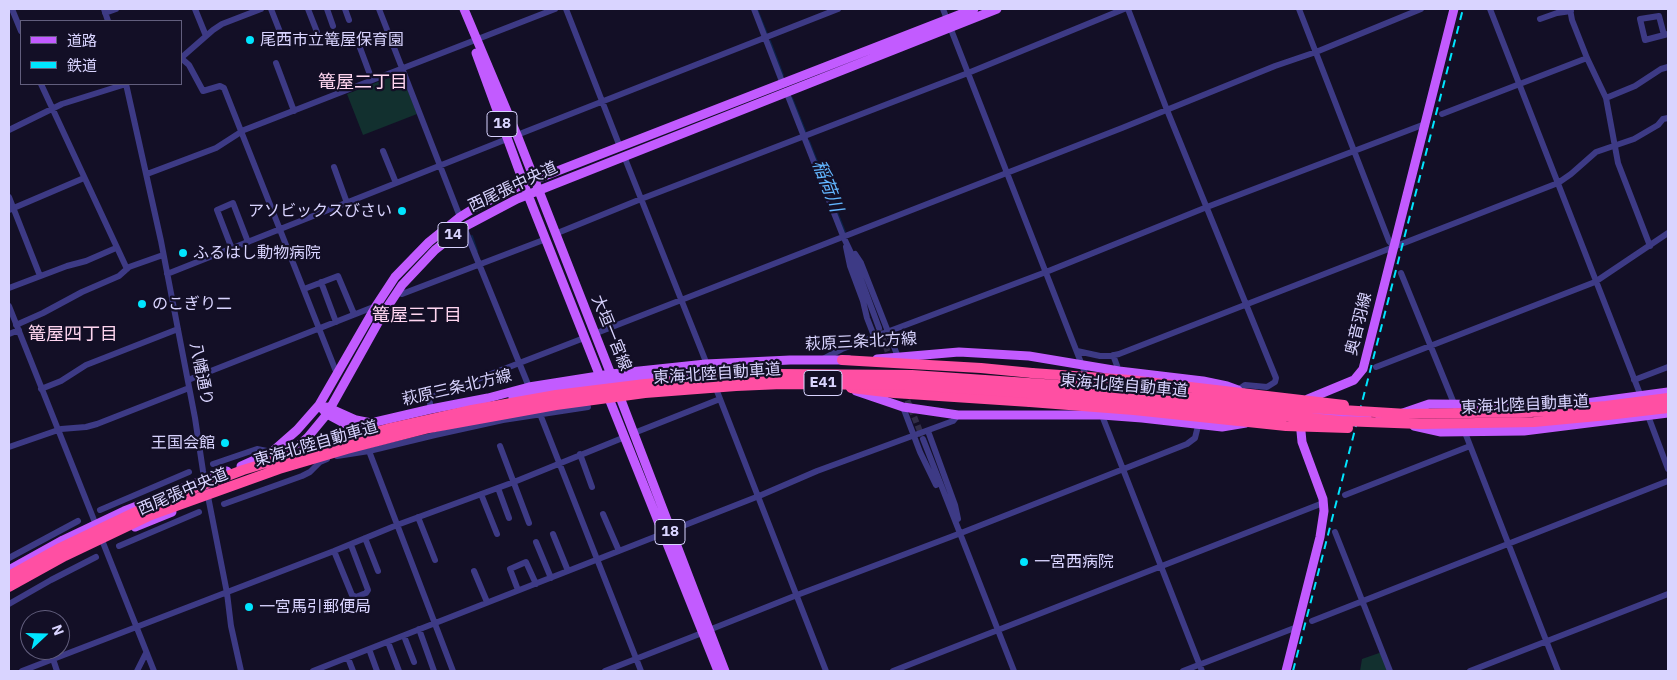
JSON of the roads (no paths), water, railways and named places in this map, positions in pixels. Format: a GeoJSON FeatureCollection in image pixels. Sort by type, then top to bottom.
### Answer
{"type":"FeatureCollection","features":[{"type":"Feature","properties":{"kind":"highway"},"geometry":{"type":"LineString","coordinates":[[842,360],[981,368],[1130,380],[1377,408],[1492,414]]}},
{"type":"Feature","properties":{"kind":"highway","name":"東海北陸自動車道"},"geometry":{"type":"LineString","coordinates":[[9,576],[60,548],[148,506],[243,470],[309,450],[387,429],[472,410],[556,395],[645,384],[778,374],[912,375],[1026,382],[1342,411],[1407,414],[1492,414],[1571,409],[1668,398]]}},
{"type":"Feature","properties":{"kind":"highway","name":"東海北陸自動車道"},"geometry":{"type":"LineString","coordinates":[[9,586],[65,556],[144,518],[279,469],[430,428],[600,398],[764,385],[833,383],[911,385],[1062,395],[1341,422],[1421,424],[1534,422],[1608,416],[1668,408]]}},
{"type":"Feature","properties":{"kind":"highway"},"geometry":{"type":"LineString","coordinates":[[848,388],[1134,410],[1286,426],[1368,428],[1421,424]]}},
{"type":"Feature","properties":{"kind":"main road","name":"大垣一宮線"},"geometry":{"type":"LineString","coordinates":[[458,9],[517,135],[634,432],[667,532]]}},
{"type":"Feature","properties":{"kind":"main road","name":"大垣一宮線"},"geometry":{"type":"LineString","coordinates":[[464,9],[507,139],[528,195],[584,338],[667,532],[706,632],[718,671]]}},
{"type":"Feature","properties":{"kind":"main road","name":"西尾張中央道"},"geometry":{"type":"LineString","coordinates":[[948,23],[974,9]]}},
{"type":"Feature","properties":{"kind":"main road","name":"西尾張中央道"},"geometry":{"type":"LineString","coordinates":[[9,570],[32,551],[150,500],[244,465],[272,452],[297,430],[319,405],[376,306],[395,277],[416,253],[460,217],[493,198],[534,180],[622,151],[948,23],[997,9]]}},
{"type":"Feature","properties":{"kind":"main road","name":"奥音羽線"},"geometry":{"type":"LineString","coordinates":[[1300,413],[1308,399],[1346,384],[1359,375],[1363,369],[1454,9]]}},
{"type":"Feature","properties":{"kind":"main road","name":"西尾張中央道"},"geometry":{"type":"LineString","coordinates":[[9,592],[49,575],[103,542],[209,498],[275,465],[299,446],[329,411],[398,291],[422,262],[464,227],[506,204],[622,151]]}},
{"type":"Feature","properties":{"kind":"main road","name":"萩原三条北方線"},"geometry":{"type":"LineString","coordinates":[[329,411],[366,423],[488,398],[529,387],[708,368],[959,352],[1029,356],[1119,371],[1203,381],[1238,390],[1282,408],[1300,413]]}},
{"type":"Feature","properties":{"kind":"main road","name":"萩原三条北方線"},"geometry":{"type":"LineString","coordinates":[[708,368],[773,372],[803,377],[848,388],[903,407],[958,415],[1033,414],[1102,416],[1231,427],[1275,414],[1300,413],[1380,418],[1434,431],[1464,432],[1532,430],[1668,413]]}},
{"type":"Feature","properties":{"kind":"main road","name":"萩原三条北方線"},"geometry":{"type":"LineString","coordinates":[[319,405],[355,429],[365,430],[601,379]]}},
{"type":"Feature","properties":{"kind":"main road","name":"萩原三条北方線"},"geometry":{"type":"LineString","coordinates":[[1380,418],[1397,415],[1429,404],[1553,405],[1668,392]]}},
{"type":"Feature","properties":{"kind":"main road"},"geometry":{"type":"LineString","coordinates":[[1286,671],[1322,528],[1324,511],[1302,442],[1300,413]]}},
{"type":"Feature","properties":{"kind":"main road","name":"大垣一宮線"},"geometry":{"type":"LineString","coordinates":[[706,632],[725,671]]}},
{"type":"Feature","properties":{"kind":"street"},"geometry":{"type":"LineString","coordinates":[[12,9],[20,29]]}},
{"type":"Feature","properties":{"kind":"street"},"geometry":{"type":"LineString","coordinates":[[104,11],[116,9]]}},
{"type":"Feature","properties":{"kind":"street"},"geometry":{"type":"LineString","coordinates":[[195,9],[206,36]]}},
{"type":"Feature","properties":{"kind":"street"},"geometry":{"type":"LineString","coordinates":[[182,57],[222,24],[261,9]]}},
{"type":"Feature","properties":{"kind":"street"},"geometry":{"type":"LineString","coordinates":[[272,9],[282,37]]}},
{"type":"Feature","properties":{"kind":"street"},"geometry":{"type":"LineString","coordinates":[[308,9],[317,32]]}},
{"type":"Feature","properties":{"kind":"street"},"geometry":{"type":"LineString","coordinates":[[327,9],[333,26]]}},
{"type":"Feature","properties":{"kind":"street"},"geometry":{"type":"LineString","coordinates":[[345,9],[349,20]]}},
{"type":"Feature","properties":{"kind":"street"},"geometry":{"type":"LineString","coordinates":[[379,9],[460,217]]}},
{"type":"Feature","properties":{"kind":"street"},"geometry":{"type":"LineString","coordinates":[[147,174],[216,148],[241,132],[555,9]]}},
{"type":"Feature","properties":{"kind":"street"},"geometry":{"type":"LineString","coordinates":[[566,9],[826,671]]}},
{"type":"Feature","properties":{"kind":"street"},"geometry":{"type":"LineString","coordinates":[[754,9],[803,136],[852,254],[879,328]]}},
{"type":"Feature","properties":{"kind":"street"},"geometry":{"type":"LineString","coordinates":[[517,135],[838,9]]}},
{"type":"Feature","properties":{"kind":"street"},"geometry":{"type":"LineString","coordinates":[[943,9],[1201,668]]}},
{"type":"Feature","properties":{"kind":"street"},"geometry":{"type":"LineString","coordinates":[[555,234],[1124,9]]}},
{"type":"Feature","properties":{"kind":"street"},"geometry":{"type":"LineString","coordinates":[[1128,9],[1276,380],[1267,387],[1245,385],[1238,390]]}},
{"type":"Feature","properties":{"kind":"street"},"geometry":{"type":"LineString","coordinates":[[1299,9],[1394,247]]}},
{"type":"Feature","properties":{"kind":"street"},"geometry":{"type":"LineString","coordinates":[[594,334],[1275,66],[1316,52],[1421,9]]}},
{"type":"Feature","properties":{"kind":"street"},"geometry":{"type":"LineString","coordinates":[[1490,9],[1668,468]]}},
{"type":"Feature","properties":{"kind":"street"},"geometry":{"type":"LineString","coordinates":[[1540,20],[1570,10],[1587,58],[1606,98],[1618,164],[1650,246]]}},
{"type":"Feature","properties":{"kind":"street"},"geometry":{"type":"LineString","coordinates":[[1659,16],[1666,35],[1644,40],[1640,19],[1659,16]]}},
{"type":"Feature","properties":{"kind":"street"},"geometry":{"type":"LineString","coordinates":[[356,37],[372,80]]}},
{"type":"Feature","properties":{"kind":"street"},"geometry":{"type":"LineString","coordinates":[[1442,114],[1587,58]]}},
{"type":"Feature","properties":{"kind":"street"},"geometry":{"type":"LineString","coordinates":[[182,59],[189,64],[203,91],[220,86],[224,88],[338,374]]}},
{"type":"Feature","properties":{"kind":"street"},"geometry":{"type":"LineString","coordinates":[[276,63],[294,111]]}},
{"type":"Feature","properties":{"kind":"street"},"geometry":{"type":"LineString","coordinates":[[1606,98],[1635,86],[1661,69],[1668,67]]}},
{"type":"Feature","properties":{"kind":"street"},"geometry":{"type":"LineString","coordinates":[[41,85],[126,269]]}},
{"type":"Feature","properties":{"kind":"street"},"geometry":{"type":"LineString","coordinates":[[9,130],[88,95],[123,85]]}},
{"type":"Feature","properties":{"kind":"street","name":"八幡通り"},"geometry":{"type":"LineString","coordinates":[[126,85],[147,174],[188,380],[227,593],[231,626],[241,671]]}},
{"type":"Feature","properties":{"kind":"street"},"geometry":{"type":"LineString","coordinates":[[1076,351],[1100,356],[1114,355],[1558,184],[1596,152],[1634,140],[1658,125],[1663,119],[1668,118]]}},
{"type":"Feature","properties":{"kind":"street"},"geometry":{"type":"LineString","coordinates":[[822,360],[842,348],[1046,272],[1207,207],[1425,124]]}},
{"type":"Feature","properties":{"kind":"street"},"geometry":{"type":"LineString","coordinates":[[167,274],[507,139]]}},
{"type":"Feature","properties":{"kind":"street"},"geometry":{"type":"LineString","coordinates":[[383,151],[396,183]]}},
{"type":"Feature","properties":{"kind":"street"},"geometry":{"type":"LineString","coordinates":[[334,167],[347,203]]}},
{"type":"Feature","properties":{"kind":"street"},"geometry":{"type":"LineString","coordinates":[[11,210],[84,178]]}},
{"type":"Feature","properties":{"kind":"street"},"geometry":{"type":"LineString","coordinates":[[9,197],[11,210],[28,244],[40,276]]}},
{"type":"Feature","properties":{"kind":"street"},"geometry":{"type":"LineString","coordinates":[[232,248],[217,210],[233,204],[248,242]]}},
{"type":"Feature","properties":{"kind":"street"},"geometry":{"type":"LineString","coordinates":[[464,227],[529,387]]}},
{"type":"Feature","properties":{"kind":"street"},"geometry":{"type":"LineString","coordinates":[[1376,367],[1595,282],[1668,234]]}},
{"type":"Feature","properties":{"kind":"street"},"geometry":{"type":"LineString","coordinates":[[843,236],[861,263],[898,357]]}},
{"type":"Feature","properties":{"kind":"street"},"geometry":{"type":"LineString","coordinates":[[843,236],[850,266],[874,336]]}},
{"type":"Feature","properties":{"kind":"street"},"geometry":{"type":"LineString","coordinates":[[398,291],[402,294],[546,239]]}},
{"type":"Feature","properties":{"kind":"street"},"geometry":{"type":"LineString","coordinates":[[9,288],[86,261],[116,248]]}},
{"type":"Feature","properties":{"kind":"street"},"geometry":{"type":"LineString","coordinates":[[9,334],[82,292],[119,276],[138,262],[163,255]]}},
{"type":"Feature","properties":{"kind":"street"},"geometry":{"type":"LineString","coordinates":[[1401,273],[1558,671]]}},
{"type":"Feature","properties":{"kind":"street"},"geometry":{"type":"LineString","coordinates":[[304,289],[338,276],[354,314]]}},
{"type":"Feature","properties":{"kind":"street"},"geometry":{"type":"LineString","coordinates":[[321,282],[336,322]]}},
{"type":"Feature","properties":{"kind":"street"},"geometry":{"type":"LineString","coordinates":[[9,306],[154,671]]}},
{"type":"Feature","properties":{"kind":"street"},"geometry":{"type":"LineString","coordinates":[[188,380],[376,306]]}},
{"type":"Feature","properties":{"kind":"street"},"geometry":{"type":"LineString","coordinates":[[41,389],[61,381],[86,365],[178,329]]}},
{"type":"Feature","properties":{"kind":"street"},"geometry":{"type":"LineString","coordinates":[[431,409],[429,398],[584,338]]}},
{"type":"Feature","properties":{"kind":"street"},"geometry":{"type":"LineString","coordinates":[[1114,355],[1119,371]]}},
{"type":"Feature","properties":{"kind":"street"},"geometry":{"type":"LineString","coordinates":[[1634,380],[1668,367]]}},
{"type":"Feature","properties":{"kind":"street"},"geometry":{"type":"LineString","coordinates":[[605,671],[797,594],[961,533],[1187,444],[1195,438],[1203,381]]}},
{"type":"Feature","properties":{"kind":"street"},"geometry":{"type":"LineString","coordinates":[[9,447],[58,430],[92,425],[189,388]]}},
{"type":"Feature","properties":{"kind":"street"},"geometry":{"type":"LineString","coordinates":[[634,432],[720,399]]}},
{"type":"Feature","properties":{"kind":"street"},"geometry":{"type":"LineString","coordinates":[[500,401],[503,420]]}},
{"type":"Feature","properties":{"kind":"street"},"geometry":{"type":"LineString","coordinates":[[224,504],[302,476],[325,460],[337,456],[369,451],[435,434],[503,420],[588,407]]}},
{"type":"Feature","properties":{"kind":"street"},"geometry":{"type":"LineString","coordinates":[[903,407],[944,502],[961,533]]}},
{"type":"Feature","properties":{"kind":"street"},"geometry":{"type":"LineString","coordinates":[[540,414],[641,671]]}},
{"type":"Feature","properties":{"kind":"street"},"geometry":{"type":"LineString","coordinates":[[313,671],[758,496],[816,471],[928,431],[953,421],[958,415]]}},
{"type":"Feature","properties":{"kind":"street"},"geometry":{"type":"LineString","coordinates":[[928,431],[955,505],[961,533]]}},
{"type":"Feature","properties":{"kind":"street"},"geometry":{"type":"LineString","coordinates":[[70,653],[351,545],[397,525],[514,482],[625,437]]}},
{"type":"Feature","properties":{"kind":"street"},"geometry":{"type":"LineString","coordinates":[[922,439],[961,533],[1014,671]]}},
{"type":"Feature","properties":{"kind":"street"},"geometry":{"type":"LineString","coordinates":[[500,446],[529,522]]}},
{"type":"Feature","properties":{"kind":"street"},"geometry":{"type":"LineString","coordinates":[[1345,494],[1470,446]]}},
{"type":"Feature","properties":{"kind":"street"},"geometry":{"type":"LineString","coordinates":[[213,464],[262,449],[272,452]]}},
{"type":"Feature","properties":{"kind":"street"},"geometry":{"type":"LineString","coordinates":[[369,451],[453,671]]}},
{"type":"Feature","properties":{"kind":"street"},"geometry":{"type":"LineString","coordinates":[[244,465],[247,453]]}},
{"type":"Feature","properties":{"kind":"street"},"geometry":{"type":"LineString","coordinates":[[580,454],[592,487]]}},
{"type":"Feature","properties":{"kind":"street"},"geometry":{"type":"LineString","coordinates":[[275,465],[282,483]]}},
{"type":"Feature","properties":{"kind":"street"},"geometry":{"type":"LineString","coordinates":[[100,510],[189,472]]}},
{"type":"Feature","properties":{"kind":"street"},"geometry":{"type":"LineString","coordinates":[[1312,621],[1668,481]]}},
{"type":"Feature","properties":{"kind":"street"},"geometry":{"type":"LineString","coordinates":[[498,488],[509,518]]}},
{"type":"Feature","properties":{"kind":"street"},"geometry":{"type":"LineString","coordinates":[[147,489],[150,500]]}},
{"type":"Feature","properties":{"kind":"street"},"geometry":{"type":"LineString","coordinates":[[481,494],[497,534]]}},
{"type":"Feature","properties":{"kind":"street"},"geometry":{"type":"LineString","coordinates":[[893,671],[1323,503]]}},
{"type":"Feature","properties":{"kind":"street"},"geometry":{"type":"LineString","coordinates":[[118,546],[199,512]]}},
{"type":"Feature","properties":{"kind":"street"},"geometry":{"type":"LineString","coordinates":[[603,514],[619,551]]}},
{"type":"Feature","properties":{"kind":"street"},"geometry":{"type":"LineString","coordinates":[[418,517],[435,560]]}},
{"type":"Feature","properties":{"kind":"street"},"geometry":{"type":"LineString","coordinates":[[159,518],[162,527]]}},
{"type":"Feature","properties":{"kind":"street"},"geometry":{"type":"LineString","coordinates":[[9,558],[32,551],[78,521]]}},
{"type":"Feature","properties":{"kind":"street"},"geometry":{"type":"LineString","coordinates":[[1335,532],[1390,671]]}},
{"type":"Feature","properties":{"kind":"street"},"geometry":{"type":"LineString","coordinates":[[553,534],[568,571]]}},
{"type":"Feature","properties":{"kind":"street"},"geometry":{"type":"LineString","coordinates":[[365,538],[378,572]]}},
{"type":"Feature","properties":{"kind":"street"},"geometry":{"type":"LineString","coordinates":[[536,542],[551,578]]}},
{"type":"Feature","properties":{"kind":"street"},"geometry":{"type":"LineString","coordinates":[[334,551],[352,595],[356,597],[366,593],[368,590],[351,545]]}},
{"type":"Feature","properties":{"kind":"street"},"geometry":{"type":"LineString","coordinates":[[9,604],[49,575],[96,557]]}},
{"type":"Feature","properties":{"kind":"street"},"geometry":{"type":"LineString","coordinates":[[518,590],[510,569],[526,562],[536,584]]}},
{"type":"Feature","properties":{"kind":"street"},"geometry":{"type":"LineString","coordinates":[[474,571],[487,602]]}},
{"type":"Feature","properties":{"kind":"street"},"geometry":{"type":"LineString","coordinates":[[1470,671],[1482,669],[1546,641],[1668,594]]}},
{"type":"Feature","properties":{"kind":"street"},"geometry":{"type":"LineString","coordinates":[[1183,671],[1201,668],[1297,627]]}},
{"type":"Feature","properties":{"kind":"street"},"geometry":{"type":"LineString","coordinates":[[420,629],[434,671]]}},
{"type":"Feature","properties":{"kind":"street"},"geometry":{"type":"LineString","coordinates":[[404,636],[414,662]]}},
{"type":"Feature","properties":{"kind":"street"},"geometry":{"type":"LineString","coordinates":[[388,642],[399,671]]}},
{"type":"Feature","properties":{"kind":"street"},"geometry":{"type":"LineString","coordinates":[[369,649],[377,671]]}},
{"type":"Feature","properties":{"kind":"street"},"geometry":{"type":"LineString","coordinates":[[137,671],[146,653]]}},
{"type":"Feature","properties":{"kind":"street"},"geometry":{"type":"LineString","coordinates":[[348,658],[352,671]]}},
{"type":"Feature","properties":{"kind":"street"},"geometry":{"type":"LineString","coordinates":[[22,671],[50,660]]}},
{"type":"Feature","properties":{"kind":"waterway","name":"稲荷川"},"geometry":{"type":"LineString","coordinates":[[757,9],[767,34]]}},
{"type":"Feature","properties":{"kind":"waterway","name":"稲荷川"},"geometry":{"type":"LineString","coordinates":[[770,41],[783,75]]}},
{"type":"Feature","properties":{"kind":"waterway","name":"稲荷川"},"geometry":{"type":"LineString","coordinates":[[792,98],[806,133]]}},
{"type":"Feature","properties":{"kind":"waterway","name":"稲荷川"},"geometry":{"type":"LineString","coordinates":[[809,141],[845,232]]}},
{"type":"Feature","properties":{"kind":"waterway"},"geometry":{"type":"LineString","coordinates":[[472,236],[477,251]]}},
{"type":"Feature","properties":{"kind":"tunnel"},"geometry":{"type":"LineString","coordinates":[[879,329],[891,360]]}},
{"type":"Feature","properties":{"kind":"tunnel"},"geometry":{"type":"LineString","coordinates":[[904,392],[922,436]]}},
{"type":"Feature","properties":{"kind":"railway"},"geometry":{"type":"LineString","coordinates":[[1293,671],[1463,9]]}},
{"type":"Feature","properties":{"kind":"place","name":"尾西市立篭屋保育園"},"geometry":{"type":"Point","coordinates":[250,40]}},
{"type":"Feature","properties":{"kind":"place","name":"アソビックスびさい"},"geometry":{"type":"Point","coordinates":[402,211]}},
{"type":"Feature","properties":{"kind":"place","name":"ふるはし動物病院"},"geometry":{"type":"Point","coordinates":[183,253]}},
{"type":"Feature","properties":{"kind":"place","name":"のこぎり二"},"geometry":{"type":"Point","coordinates":[142,304]}},
{"type":"Feature","properties":{"kind":"place","name":"王国会館"},"geometry":{"type":"Point","coordinates":[225,443]}},
{"type":"Feature","properties":{"kind":"place","name":"一宮西病院"},"geometry":{"type":"Point","coordinates":[1024,562]}},
{"type":"Feature","properties":{"kind":"place","name":"一宮馬引郵便局"},"geometry":{"type":"Point","coordinates":[249,607]}},
{"type":"Feature","properties":{"kind":"district","name":"篭屋二丁目"},"geometry":{"type":"Point","coordinates":[363,83]}},
{"type":"Feature","properties":{"kind":"district","name":"篭屋三丁目"},"geometry":{"type":"Point","coordinates":[417,316]}},
{"type":"Feature","properties":{"kind":"district","name":"篭屋四丁目"},"geometry":{"type":"Point","coordinates":[73,335]}}]}
